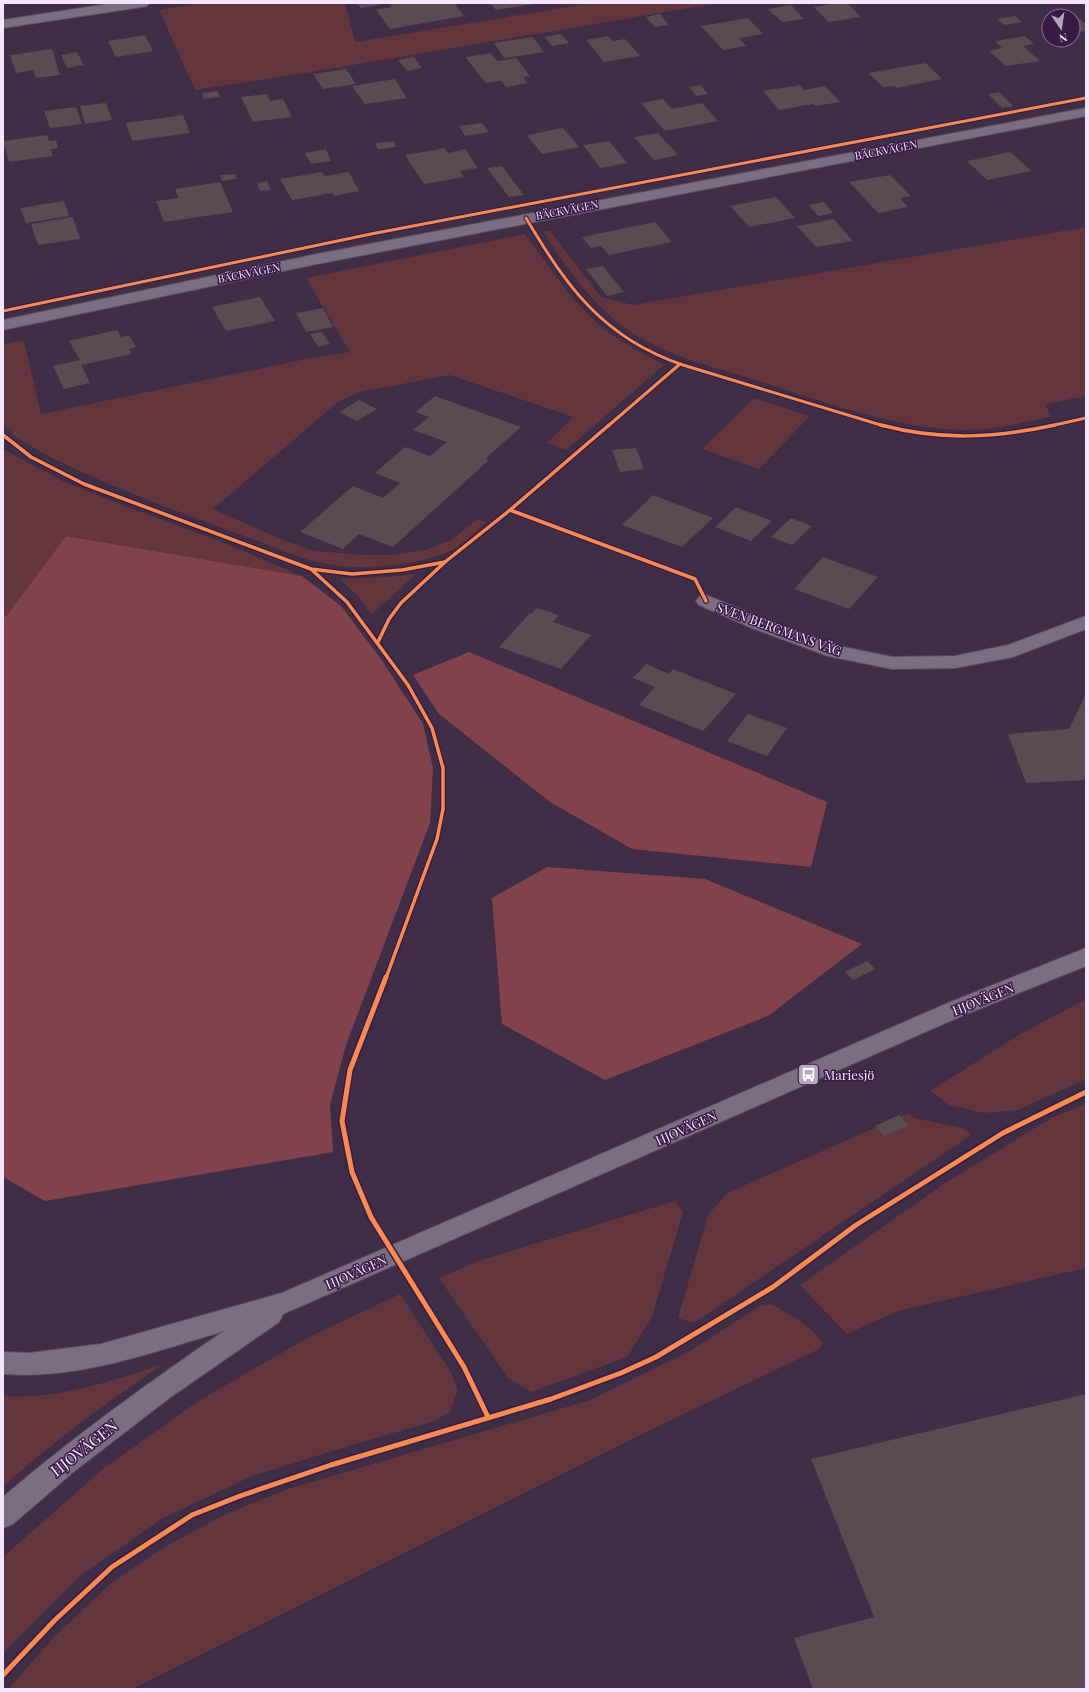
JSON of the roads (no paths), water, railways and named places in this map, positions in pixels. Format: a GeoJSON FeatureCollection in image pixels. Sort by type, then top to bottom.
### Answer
{"type":"FeatureCollection","features":[{"type":"Feature","properties":{"kind":"street"},"geometry":{"type":"LineString","coordinates":[[3,24],[142,3]]}},
{"type":"Feature","properties":{"kind":"street","name":"BÄCKVÄGEN"},"geometry":{"type":"LineString","coordinates":[[3,324],[324,257],[1086,112]]}},
{"type":"Feature","properties":{"kind":"street","name":"SVEN BERGMANS VÄG"},"geometry":{"type":"LineString","coordinates":[[706,601],[759,624],[835,651],[892,663],[955,662],[1014,651],[1086,622]]}},
{"type":"Feature","properties":{"kind":"street","name":"HJOVÄGEN"},"geometry":{"type":"LineString","coordinates":[[3,1363],[29,1366],[100,1355],[286,1302],[956,1009],[1086,956]]}},
{"type":"Feature","properties":{"kind":"street","name":"HJOVÄGEN"},"geometry":{"type":"LineString","coordinates":[[3,1515],[62,1464],[158,1391],[286,1302]]}},
{"type":"Feature","properties":{"kind":"place","name":"Mariesjö"},"geometry":{"type":"Point","coordinates":[808,1075]}}]}
